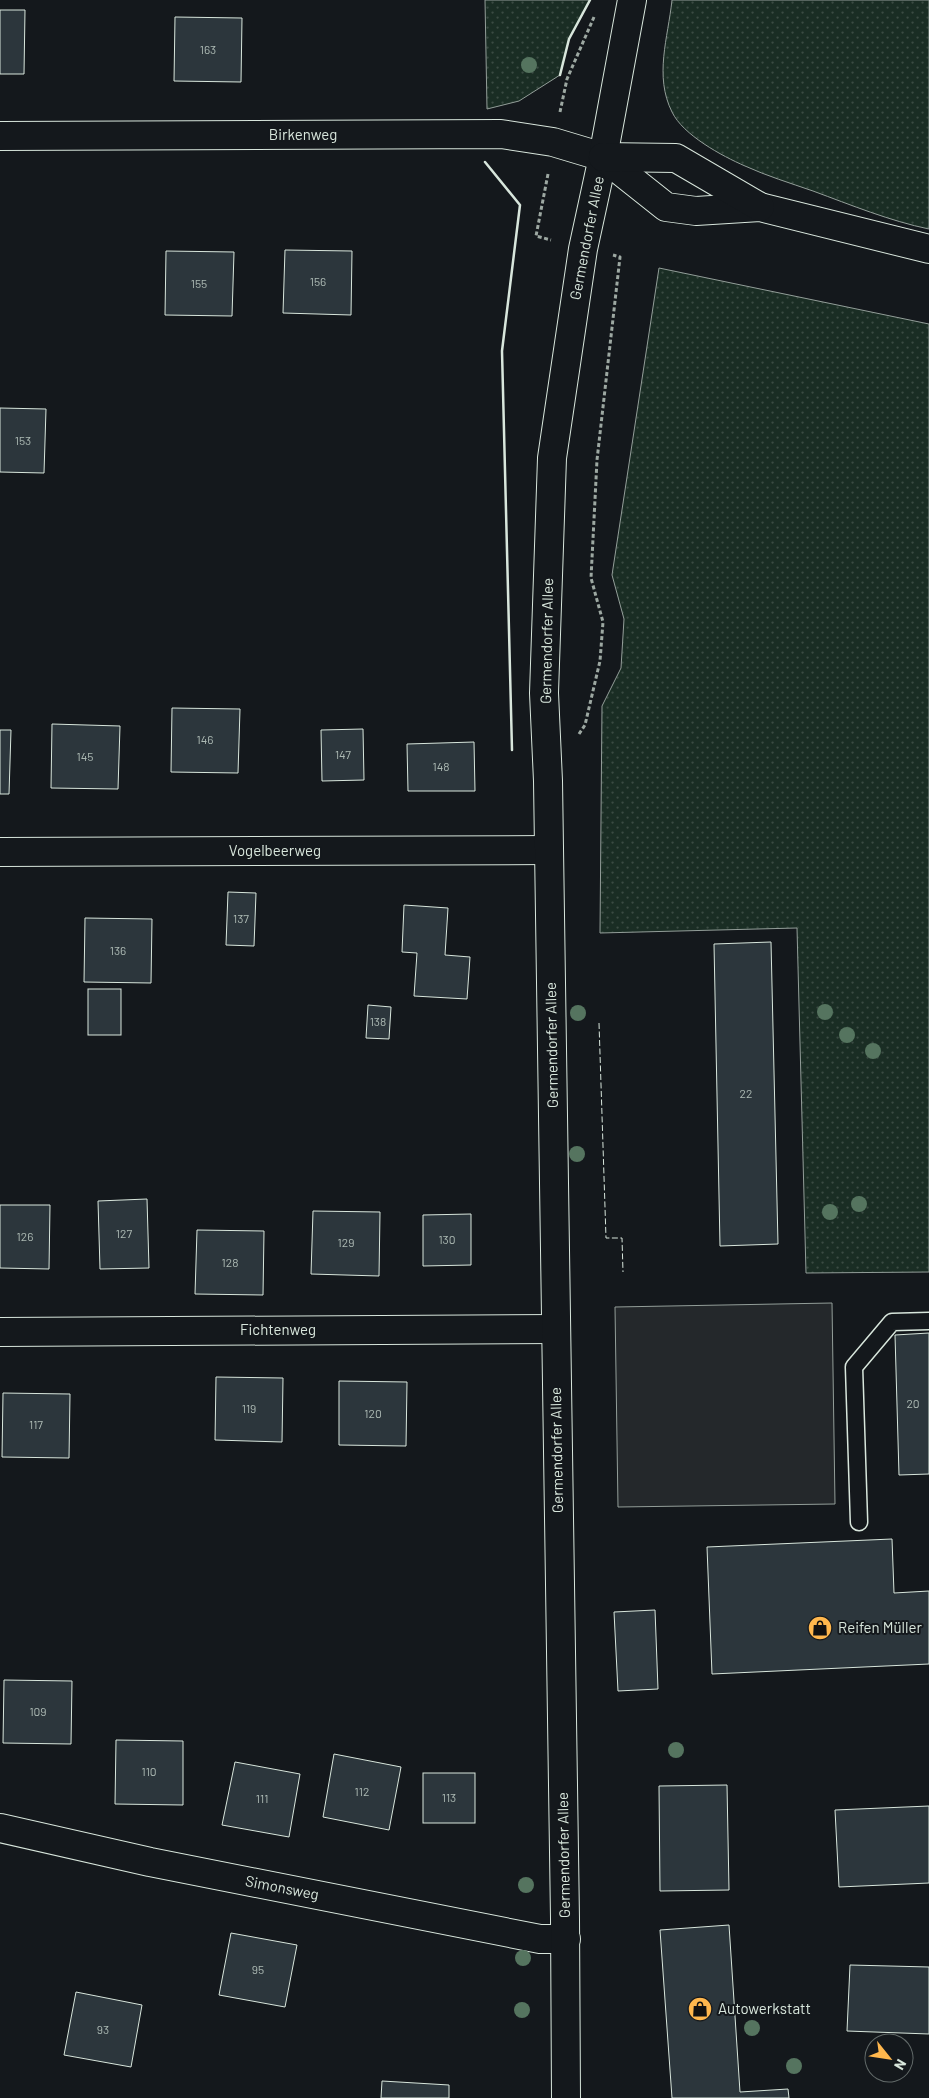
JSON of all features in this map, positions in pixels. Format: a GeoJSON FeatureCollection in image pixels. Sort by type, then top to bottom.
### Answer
{"type":"FeatureCollection","features":[{"type":"Feature","properties":{"kind":"main road","name":"Germendorfer Allee"},"geometry":{"type":"LineString","coordinates":[[566,2098],[566,1939],[549,850],[544,692],[552,458],[583,249],[603,156],[632,0]]}},
{"type":"Feature","properties":{"kind":"main road","name":"Birkenweg"},"geometry":{"type":"LineString","coordinates":[[0,136],[501,134],[553,142],[603,156]]}},
{"type":"Feature","properties":{"kind":"main road"},"geometry":{"type":"LineString","coordinates":[[603,156],[666,207],[696,211],[760,207]]}},
{"type":"Feature","properties":{"kind":"main road"},"geometry":{"type":"LineString","coordinates":[[603,156],[676,158],[760,207],[929,249]]}},
{"type":"Feature","properties":{"kind":"main road","name":"Vogelbeerweg"},"geometry":{"type":"LineString","coordinates":[[0,852],[549,850]]}},
{"type":"Feature","properties":{"kind":"main road","name":"Fichtenweg"},"geometry":{"type":"LineString","coordinates":[[0,1332],[556,1329]]}},
{"type":"Feature","properties":{"kind":"main road","name":"Simonsweg"},"geometry":{"type":"LineString","coordinates":[[0,1828],[150,1862],[540,1939],[566,1939]]}},
{"type":"Feature","properties":{"kind":"lane"},"geometry":{"type":"LineString","coordinates":[[859,1522],[854,1367],[892,1322],[929,1321]]}},
{"type":"Feature","properties":{"kind":"path"},"geometry":{"type":"LineString","coordinates":[[553,142],[567,79],[596,12]]}},
{"type":"Feature","properties":{"kind":"green space"},"geometry":{"type":"Polygon","coordinates":[[[485,0],[590,0],[569,39],[560,75],[519,101],[487,109],[485,0]]]}},
{"type":"Feature","properties":{"kind":"green space"},"geometry":{"type":"Polygon","coordinates":[[[672,0],[929,0],[929,229],[900,222],[753,170],[715,151],[685,129],[672,112],[664,85],[664,57],[672,0]]]}},
{"type":"Feature","properties":{"kind":"green space"},"geometry":{"type":"Polygon","coordinates":[[[659,268],[929,324],[929,1272],[806,1273],[797,928],[600,933],[602,706],[621,668],[624,619],[612,575],[659,268]]]}},
{"type":"Feature","properties":{"kind":"shaded area"},"geometry":{"type":"Polygon","coordinates":[[[832,1303],[835,1504],[618,1507],[615,1307],[832,1303]]]}},
{"type":"Feature","properties":{"kind":"building"},"geometry":{"type":"Polygon","coordinates":[[[0,10],[25,10],[24,74],[0,74],[0,10]]]}},
{"type":"Feature","properties":{"kind":"building"},"geometry":{"type":"Polygon","coordinates":[[[175,17],[242,18],[241,82],[174,81],[175,17]]]}},
{"type":"Feature","properties":{"kind":"building"},"geometry":{"type":"Polygon","coordinates":[[[285,250],[352,251],[351,315],[283,313],[285,250]]]}},
{"type":"Feature","properties":{"kind":"building"},"geometry":{"type":"Polygon","coordinates":[[[166,251],[234,252],[232,316],[165,315],[166,251]]]}},
{"type":"Feature","properties":{"kind":"building"},"geometry":{"type":"Polygon","coordinates":[[[0,408],[46,409],[44,473],[0,472],[0,408]]]}},
{"type":"Feature","properties":{"kind":"building"},"geometry":{"type":"Polygon","coordinates":[[[172,708],[240,709],[238,773],[171,772],[172,708]]]}},
{"type":"Feature","properties":{"kind":"building"},"geometry":{"type":"Polygon","coordinates":[[[52,724],[120,726],[118,789],[51,788],[52,724]]]}},
{"type":"Feature","properties":{"kind":"building"},"geometry":{"type":"Polygon","coordinates":[[[363,729],[364,780],[322,781],[321,730],[363,729]]]}},
{"type":"Feature","properties":{"kind":"building"},"geometry":{"type":"Polygon","coordinates":[[[0,730],[11,730],[9,794],[0,794],[0,730]]]}},
{"type":"Feature","properties":{"kind":"building"},"geometry":{"type":"Polygon","coordinates":[[[474,742],[475,791],[408,791],[407,744],[474,742]]]}},
{"type":"Feature","properties":{"kind":"building"},"geometry":{"type":"Polygon","coordinates":[[[228,892],[256,893],[254,946],[226,945],[228,892]]]}},
{"type":"Feature","properties":{"kind":"building"},"geometry":{"type":"Polygon","coordinates":[[[404,905],[448,908],[445,955],[470,957],[467,999],[414,996],[417,953],[402,952],[404,905]]]}},
{"type":"Feature","properties":{"kind":"building"},"geometry":{"type":"Polygon","coordinates":[[[85,918],[152,919],[151,983],[84,982],[85,918]]]}},
{"type":"Feature","properties":{"kind":"building"},"geometry":{"type":"Polygon","coordinates":[[[771,942],[778,1244],[720,1246],[714,944],[771,942]]]}},
{"type":"Feature","properties":{"kind":"building"},"geometry":{"type":"Polygon","coordinates":[[[88,989],[121,989],[121,1035],[88,1035],[88,989]]]}},
{"type":"Feature","properties":{"kind":"building"},"geometry":{"type":"Polygon","coordinates":[[[368,1005],[391,1007],[389,1039],[366,1038],[368,1005]]]}},
{"type":"Feature","properties":{"kind":"building"},"geometry":{"type":"Polygon","coordinates":[[[147,1199],[149,1268],[100,1269],[98,1201],[147,1199]]]}},
{"type":"Feature","properties":{"kind":"building"},"geometry":{"type":"Polygon","coordinates":[[[0,1205],[50,1205],[49,1269],[0,1268],[0,1205]]]}},
{"type":"Feature","properties":{"kind":"building"},"geometry":{"type":"Polygon","coordinates":[[[313,1211],[380,1212],[379,1276],[311,1274],[313,1211]]]}},
{"type":"Feature","properties":{"kind":"building"},"geometry":{"type":"Polygon","coordinates":[[[471,1214],[471,1265],[423,1266],[423,1215],[471,1214]]]}},
{"type":"Feature","properties":{"kind":"building"},"geometry":{"type":"Polygon","coordinates":[[[197,1230],[264,1231],[263,1295],[195,1294],[197,1230]]]}},
{"type":"Feature","properties":{"kind":"building"},"geometry":{"type":"Polygon","coordinates":[[[929,1333],[929,1474],[899,1475],[895,1335],[929,1333]]]}},
{"type":"Feature","properties":{"kind":"building"},"geometry":{"type":"Polygon","coordinates":[[[216,1377],[283,1378],[282,1442],[215,1440],[216,1377]]]}},
{"type":"Feature","properties":{"kind":"building"},"geometry":{"type":"Polygon","coordinates":[[[339,1381],[407,1382],[406,1446],[339,1445],[339,1381]]]}},
{"type":"Feature","properties":{"kind":"building"},"geometry":{"type":"Polygon","coordinates":[[[3,1393],[70,1394],[69,1458],[2,1457],[3,1393]]]}},
{"type":"Feature","properties":{"kind":"building","name":"Reifen Müller"},"geometry":{"type":"Polygon","coordinates":[[[892,1539],[894,1593],[929,1591],[929,1664],[712,1674],[707,1547],[892,1539]]]}},
{"type":"Feature","properties":{"kind":"building"},"geometry":{"type":"Polygon","coordinates":[[[655,1610],[658,1689],[618,1691],[614,1612],[655,1610]]]}},
{"type":"Feature","properties":{"kind":"building"},"geometry":{"type":"Polygon","coordinates":[[[4,1680],[72,1681],[71,1744],[3,1743],[4,1680]]]}},
{"type":"Feature","properties":{"kind":"building"},"geometry":{"type":"Polygon","coordinates":[[[116,1740],[183,1741],[183,1805],[115,1804],[116,1740]]]}},
{"type":"Feature","properties":{"kind":"building"},"geometry":{"type":"Polygon","coordinates":[[[334,1754],[401,1767],[389,1830],[323,1817],[334,1754]]]}},
{"type":"Feature","properties":{"kind":"building"},"geometry":{"type":"Polygon","coordinates":[[[235,1762],[300,1774],[289,1837],[222,1825],[235,1762]]]}},
{"type":"Feature","properties":{"kind":"building"},"geometry":{"type":"Polygon","coordinates":[[[423,1773],[475,1773],[475,1823],[423,1823],[423,1773]]]}},
{"type":"Feature","properties":{"kind":"building"},"geometry":{"type":"Polygon","coordinates":[[[727,1785],[729,1890],[660,1891],[659,1786],[727,1785]]]}},
{"type":"Feature","properties":{"kind":"building"},"geometry":{"type":"Polygon","coordinates":[[[929,1806],[929,1883],[839,1887],[835,1810],[929,1806]]]}},
{"type":"Feature","properties":{"kind":"building","name":"Autowerkstatt"},"geometry":{"type":"Polygon","coordinates":[[[729,1925],[740,2092],[788,2089],[789,2098],[672,2098],[660,1930],[729,1925]]]}},
{"type":"Feature","properties":{"kind":"building"},"geometry":{"type":"Polygon","coordinates":[[[231,1933],[297,1945],[285,2007],[219,1995],[231,1933]]]}},
{"type":"Feature","properties":{"kind":"building"},"geometry":{"type":"Polygon","coordinates":[[[850,1965],[929,1967],[929,2034],[847,2031],[850,1965]]]}},
{"type":"Feature","properties":{"kind":"building"},"geometry":{"type":"Polygon","coordinates":[[[76,1992],[142,2005],[131,2067],[64,2055],[76,1992]]]}},
{"type":"Feature","properties":{"kind":"building"},"geometry":{"type":"Polygon","coordinates":[[[382,2081],[449,2085],[449,2098],[381,2098],[382,2081]]]}},
{"type":"Feature","properties":{"kind":"fence"},"geometry":{"type":"LineString","coordinates":[[599,1023],[606,1238],[622,1238],[623,1272]]}},
{"type":"Feature","properties":{"kind":"wall"},"geometry":{"type":"LineString","coordinates":[[560,75],[569,39],[590,0]]}},
{"type":"Feature","properties":{"kind":"wall"},"geometry":{"type":"LineString","coordinates":[[485,162],[520,205],[502,351],[512,750]]}},
{"type":"Feature","properties":{"kind":"place","name":"Reifen Müller"},"geometry":{"type":"Point","coordinates":[820,1628]}},
{"type":"Feature","properties":{"kind":"place","name":"Autowerkstatt"},"geometry":{"type":"Point","coordinates":[700,2009]}}]}
